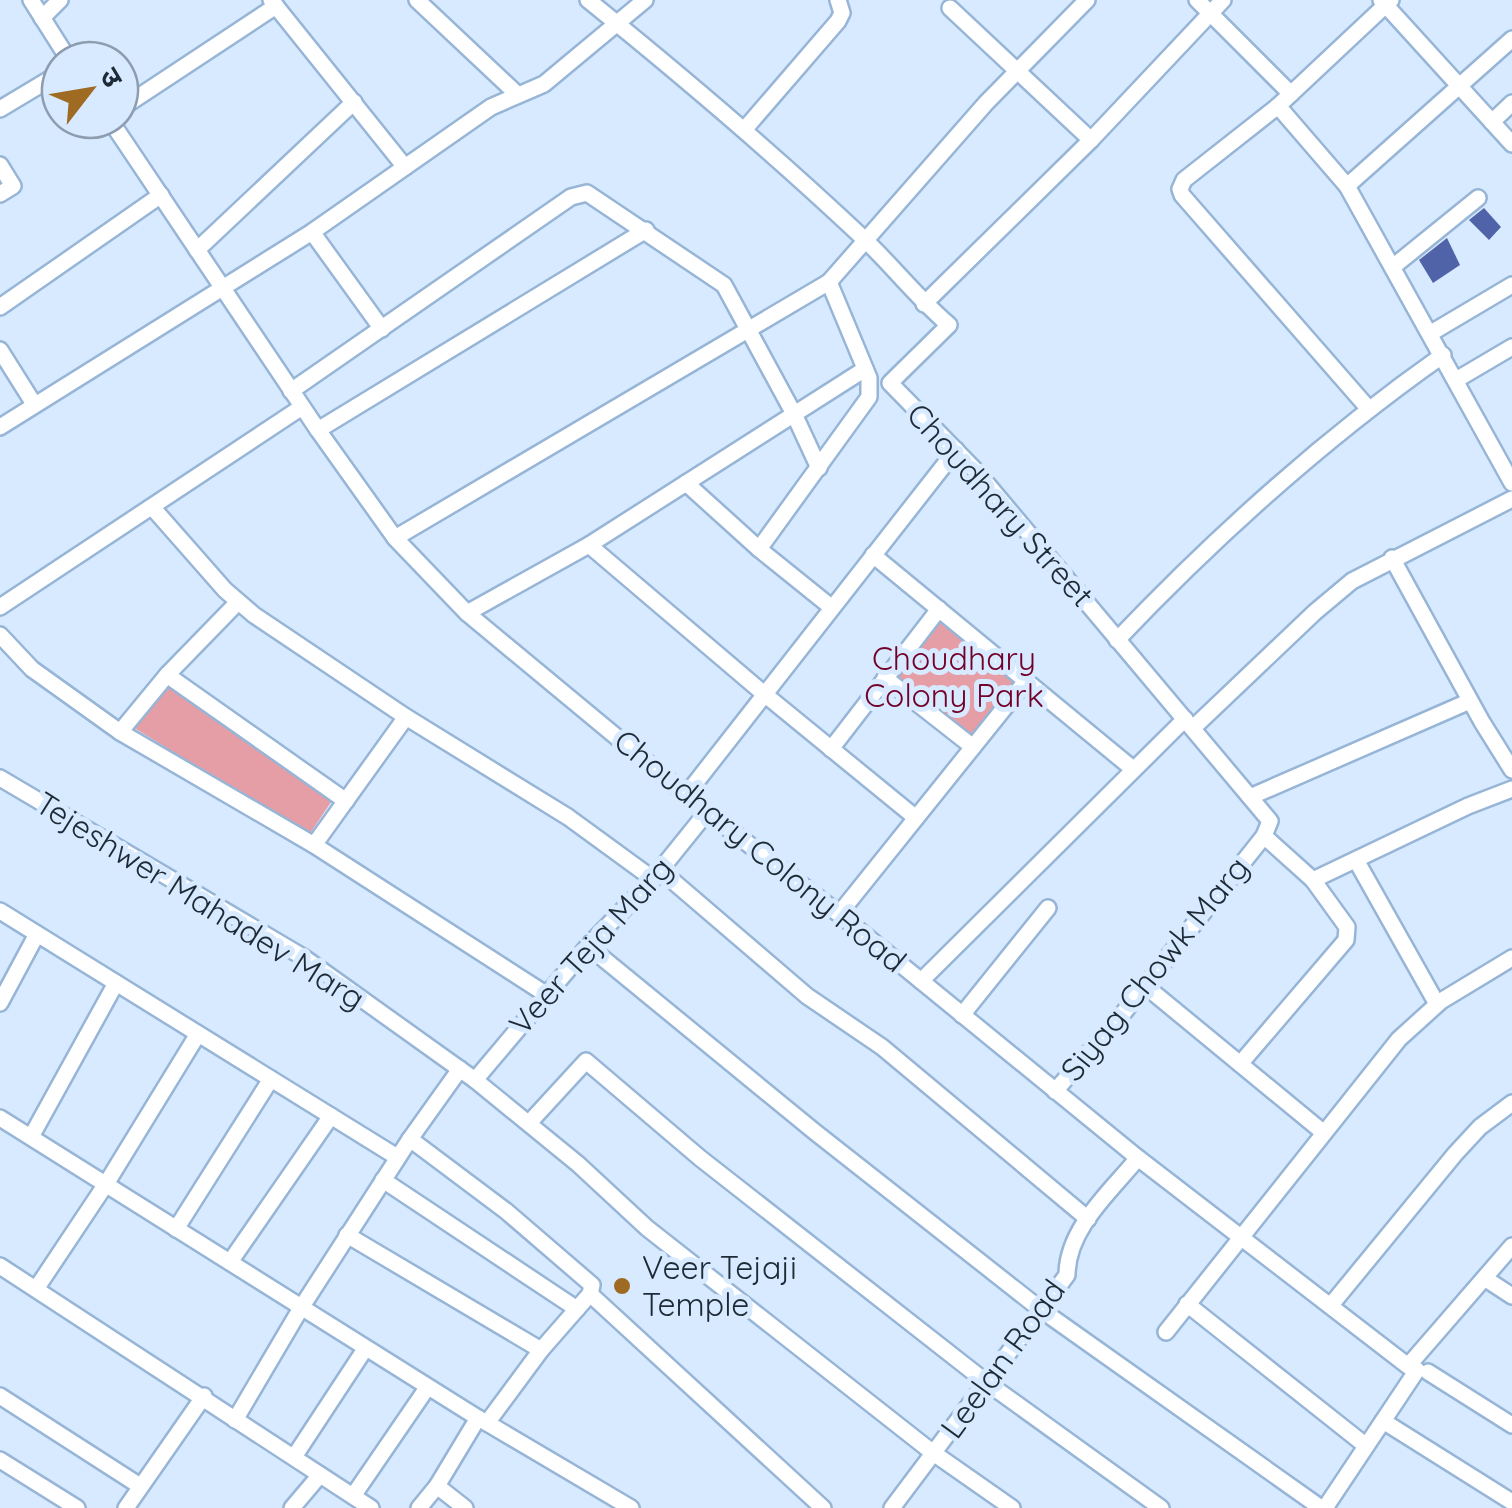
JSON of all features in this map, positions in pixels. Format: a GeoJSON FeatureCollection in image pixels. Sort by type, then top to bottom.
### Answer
{"type":"FeatureCollection","features":[{"type":"Feature","properties":{"kind":"street"},"geometry":{"type":"LineString","coordinates":[[31,0],[57,40]]}},
{"type":"Feature","properties":{"kind":"street"},"geometry":{"type":"LineString","coordinates":[[42,18],[60,0]]}},
{"type":"Feature","properties":{"kind":"street"},"geometry":{"type":"LineString","coordinates":[[417,0],[518,94]]}},
{"type":"Feature","properties":{"kind":"street","name":"Choudhary Street"},"geometry":{"type":"LineString","coordinates":[[588,0],[744,130],[866,240],[948,325],[890,383],[956,450],[1270,821],[1264,836]]}},
{"type":"Feature","properties":{"kind":"street"},"geometry":{"type":"LineString","coordinates":[[0,426],[312,232],[491,106],[544,84],[645,0]]}},
{"type":"Feature","properties":{"kind":"street"},"geometry":{"type":"LineString","coordinates":[[744,130],[838,22],[842,13],[838,0]]}},
{"type":"Feature","properties":{"kind":"street"},"geometry":{"type":"LineString","coordinates":[[396,538],[829,282],[1018,70],[1086,0]]}},
{"type":"Feature","properties":{"kind":"street"},"geometry":{"type":"LineString","coordinates":[[1197,0],[1292,94]]}},
{"type":"Feature","properties":{"kind":"street"},"geometry":{"type":"LineString","coordinates":[[924,304],[1091,140],[1223,0]]}},
{"type":"Feature","properties":{"kind":"street"},"geometry":{"type":"LineString","coordinates":[[1368,408],[1182,195],[1184,180],[1292,94],[1385,2],[1512,144]]}},
{"type":"Feature","properties":{"kind":"street"},"geometry":{"type":"LineString","coordinates":[[140,95],[274,3],[404,167]]}},
{"type":"Feature","properties":{"kind":"street"},"geometry":{"type":"LineString","coordinates":[[950,8],[1091,140]]}},
{"type":"Feature","properties":{"kind":"street"},"geometry":{"type":"LineString","coordinates":[[1348,186],[1512,38]]}},
{"type":"Feature","properties":{"kind":"street"},"geometry":{"type":"LineString","coordinates":[[0,110],[40,85]]}},
{"type":"Feature","properties":{"kind":"street"},"geometry":{"type":"LineString","coordinates":[[197,250],[354,102]]}},
{"type":"Feature","properties":{"kind":"street"},"geometry":{"type":"LineString","coordinates":[[1492,122],[1512,104]]}},
{"type":"Feature","properties":{"kind":"street"},"geometry":{"type":"LineString","coordinates":[[1278,106],[1348,186],[1512,483]]}},
{"type":"Feature","properties":{"kind":"street","name":"Choudhary Colony Road"},"geometry":{"type":"LineString","coordinates":[[123,140],[302,407],[396,538],[467,612],[686,795],[839,914],[1138,1158],[1408,1366],[1512,1246]]}},
{"type":"Feature","properties":{"kind":"street"},"geometry":{"type":"LineString","coordinates":[[0,165],[13,186],[0,194]]}},
{"type":"Feature","properties":{"kind":"street"},"geometry":{"type":"LineString","coordinates":[[292,391],[570,196],[587,192],[724,285],[819,468]]}},
{"type":"Feature","properties":{"kind":"street"},"geometry":{"type":"LineString","coordinates":[[0,308],[161,196]]}},
{"type":"Feature","properties":{"kind":"street"},"geometry":{"type":"LineString","coordinates":[[1394,266],[1478,198]]}},
{"type":"Feature","properties":{"kind":"street"},"geometry":{"type":"LineString","coordinates":[[318,430],[646,230]]}},
{"type":"Feature","properties":{"kind":"street"},"geometry":{"type":"LineString","coordinates":[[312,232],[382,329]]}},
{"type":"Feature","properties":{"kind":"street"},"geometry":{"type":"LineString","coordinates":[[759,550],[869,397],[871,388],[865,369],[829,282]]}},
{"type":"Feature","properties":{"kind":"street"},"geometry":{"type":"LineString","coordinates":[[1431,333],[1512,285]]}},
{"type":"Feature","properties":{"kind":"street"},"geometry":{"type":"LineString","coordinates":[[1456,380],[1512,347]]}},
{"type":"Feature","properties":{"kind":"street"},"geometry":{"type":"LineString","coordinates":[[0,350],[34,404]]}},
{"type":"Feature","properties":{"kind":"street"},"geometry":{"type":"LineString","coordinates":[[1117,640],[1300,464],[1368,408],[1443,355]]}},
{"type":"Feature","properties":{"kind":"street"},"geometry":{"type":"LineString","coordinates":[[467,612],[589,545],[865,369]]}},
{"type":"Feature","properties":{"kind":"street"},"geometry":{"type":"LineString","coordinates":[[0,607],[302,407]]}},
{"type":"Feature","properties":{"kind":"street"},"geometry":{"type":"LineString","coordinates":[[686,795],[762,693],[956,450]]}},
{"type":"Feature","properties":{"kind":"street"},"geometry":{"type":"LineString","coordinates":[[686,483],[759,550],[831,608]]}},
{"type":"Feature","properties":{"kind":"street"},"geometry":{"type":"LineString","coordinates":[[921,981],[1133,769],[1334,595],[1392,558],[1512,499]]}},
{"type":"Feature","properties":{"kind":"street"},"geometry":{"type":"LineString","coordinates":[[152,507],[238,602],[406,717],[657,875],[807,996],[882,1047],[1088,1219]]}},
{"type":"Feature","properties":{"kind":"street"},"geometry":{"type":"LineString","coordinates":[[589,545],[916,818]]}},
{"type":"Feature","properties":{"kind":"street"},"geometry":{"type":"LineString","coordinates":[[873,555],[1133,769]]}},
{"type":"Feature","properties":{"kind":"street"},"geometry":{"type":"LineString","coordinates":[[1392,558],[1512,770]]}},
{"type":"Feature","properties":{"kind":"street"},"geometry":{"type":"LineString","coordinates":[[120,732],[238,602]]}},
{"type":"Feature","properties":{"kind":"street"},"geometry":{"type":"LineString","coordinates":[[831,748],[938,609]]}},
{"type":"Feature","properties":{"kind":"street"},"geometry":{"type":"LineString","coordinates":[[0,635],[32,669],[120,732],[314,845],[546,995]]}},
{"type":"Feature","properties":{"kind":"street"},"geometry":{"type":"LineString","coordinates":[[167,676],[346,801]]}},
{"type":"Feature","properties":{"kind":"street"},"geometry":{"type":"LineString","coordinates":[[886,678],[973,747]]}},
{"type":"Feature","properties":{"kind":"street"},"geometry":{"type":"LineString","coordinates":[[839,914],[1026,681]]}},
{"type":"Feature","properties":{"kind":"street"},"geometry":{"type":"LineString","coordinates":[[1250,797],[1470,701]]}},
{"type":"Feature","properties":{"kind":"street"},"geometry":{"type":"LineString","coordinates":[[314,845],[406,717]]}},
{"type":"Feature","properties":{"kind":"street","name":"Tejeshwer Mahadev Marg"},"geometry":{"type":"LineString","coordinates":[[0,778],[303,957],[476,1080],[647,1228],[934,1453],[1012,1508]]}},
{"type":"Feature","properties":{"kind":"street"},"geometry":{"type":"LineString","coordinates":[[1314,880],[1512,789]]}},
{"type":"Feature","properties":{"kind":"street","name":"Veer Teja Marg"},"geometry":{"type":"LineString","coordinates":[[476,1080],[588,946],[657,875],[707,812]]}},
{"type":"Feature","properties":{"kind":"street","name":"Siyag Chowk Marg"},"geometry":{"type":"LineString","coordinates":[[1055,1091],[1121,1016],[1264,836],[1314,880],[1346,927],[1346,940],[1240,1064]]}},
{"type":"Feature","properties":{"kind":"street"},"geometry":{"type":"LineString","coordinates":[[1356,860],[1437,1004]]}},
{"type":"Feature","properties":{"kind":"street"},"geometry":{"type":"LineString","coordinates":[[962,1015],[1048,908]]}},
{"type":"Feature","properties":{"kind":"street"},"geometry":{"type":"LineString","coordinates":[[0,911],[397,1157]]}},
{"type":"Feature","properties":{"kind":"street"},"geometry":{"type":"LineString","coordinates":[[0,1002],[38,934]]}},
{"type":"Feature","properties":{"kind":"street"},"geometry":{"type":"LineString","coordinates":[[588,946],[1040,1309],[1323,1508],[1383,1420],[1423,1371],[1512,1426]]}},
{"type":"Feature","properties":{"kind":"street"},"geometry":{"type":"LineString","coordinates":[[1166,1332],[1400,1039],[1437,1004],[1512,958]]}},
{"type":"Feature","properties":{"kind":"street"},"geometry":{"type":"LineString","coordinates":[[30,1137],[116,983]]}},
{"type":"Feature","properties":{"kind":"street"},"geometry":{"type":"LineString","coordinates":[[1149,989],[1324,1132]]}},
{"type":"Feature","properties":{"kind":"street"},"geometry":{"type":"LineString","coordinates":[[36,1289],[198,1034]]}},
{"type":"Feature","properties":{"kind":"street"},"geometry":{"type":"LineString","coordinates":[[528,1122],[586,1061],[700,1158],[986,1382],[1161,1508]]}},
{"type":"Feature","properties":{"kind":"street"},"geometry":{"type":"LineString","coordinates":[[236,1420],[347,1235],[460,1070]]}},
{"type":"Feature","properties":{"kind":"street"},"geometry":{"type":"LineString","coordinates":[[176,1229],[272,1079]]}},
{"type":"Feature","properties":{"kind":"street"},"geometry":{"type":"LineString","coordinates":[[1330,1304],[1480,1126],[1512,1103]]}},
{"type":"Feature","properties":{"kind":"street"},"geometry":{"type":"LineString","coordinates":[[230,1262],[330,1116]]}},
{"type":"Feature","properties":{"kind":"street"},"geometry":{"type":"LineString","coordinates":[[0,1118],[426,1388],[631,1508]]}},
{"type":"Feature","properties":{"kind":"street"},"geometry":{"type":"LineString","coordinates":[[410,1139],[592,1285],[590,1294],[483,1421],[419,1508]]}},
{"type":"Feature","properties":{"kind":"street","name":"Leelan Road"},"geometry":{"type":"LineString","coordinates":[[892,1508],[1067,1275],[1067,1254],[1088,1219],[1138,1158]]}},
{"type":"Feature","properties":{"kind":"street"},"geometry":{"type":"LineString","coordinates":[[383,1180],[576,1309]]}},
{"type":"Feature","properties":{"kind":"street"},"geometry":{"type":"LineString","coordinates":[[347,1235],[541,1350]]}},
{"type":"Feature","properties":{"kind":"street"},"geometry":{"type":"LineString","coordinates":[[0,1266],[371,1508]]}},
{"type":"Feature","properties":{"kind":"street"},"geometry":{"type":"LineString","coordinates":[[1488,1281],[1512,1296]]}},
{"type":"Feature","properties":{"kind":"street"},"geometry":{"type":"LineString","coordinates":[[590,1294],[823,1508]]}},
{"type":"Feature","properties":{"kind":"street"},"geometry":{"type":"LineString","coordinates":[[1187,1304],[1365,1445]]}},
{"type":"Feature","properties":{"kind":"street"},"geometry":{"type":"LineString","coordinates":[[294,1458],[366,1348]]}},
{"type":"Feature","properties":{"kind":"street"},"geometry":{"type":"LineString","coordinates":[[353,1496],[426,1388]]}},
{"type":"Feature","properties":{"kind":"street"},"geometry":{"type":"LineString","coordinates":[[0,1396],[140,1486]]}},
{"type":"Feature","properties":{"kind":"street"},"geometry":{"type":"LineString","coordinates":[[126,1508],[204,1396]]}},
{"type":"Feature","properties":{"kind":"street"},"geometry":{"type":"LineString","coordinates":[[1383,1420],[1512,1502]]}},
{"type":"Feature","properties":{"kind":"street"},"geometry":{"type":"LineString","coordinates":[[0,1460],[76,1508]]}},
{"type":"Feature","properties":{"kind":"street"},"geometry":{"type":"LineString","coordinates":[[292,1508],[320,1475]]}},
{"type":"Feature","properties":{"kind":"street"},"geometry":{"type":"LineString","coordinates":[[437,1486],[464,1508]]}},
{"type":"Feature","properties":{"kind":"green space","name":"Choudhary Colony Park"},"geometry":{"type":"Polygon","coordinates":[[[938,618],[1019,680],[972,741],[894,675],[938,618]]]}},
{"type":"Feature","properties":{"kind":"green space"},"geometry":{"type":"Polygon","coordinates":[[[171,686],[335,796],[309,835],[131,726],[171,686]]]}},
{"type":"Feature","properties":{"kind":"building"},"geometry":{"type":"Polygon","coordinates":[[[1484,208],[1501,227],[1489,240],[1469,220],[1484,208]]]}},
{"type":"Feature","properties":{"kind":"building"},"geometry":{"type":"Polygon","coordinates":[[[1447,238],[1460,265],[1433,283],[1419,260],[1447,238]]]}},
{"type":"Feature","properties":{"kind":"place","name":"Veer Tejaji Temple"},"geometry":{"type":"Point","coordinates":[622,1286]}}]}
